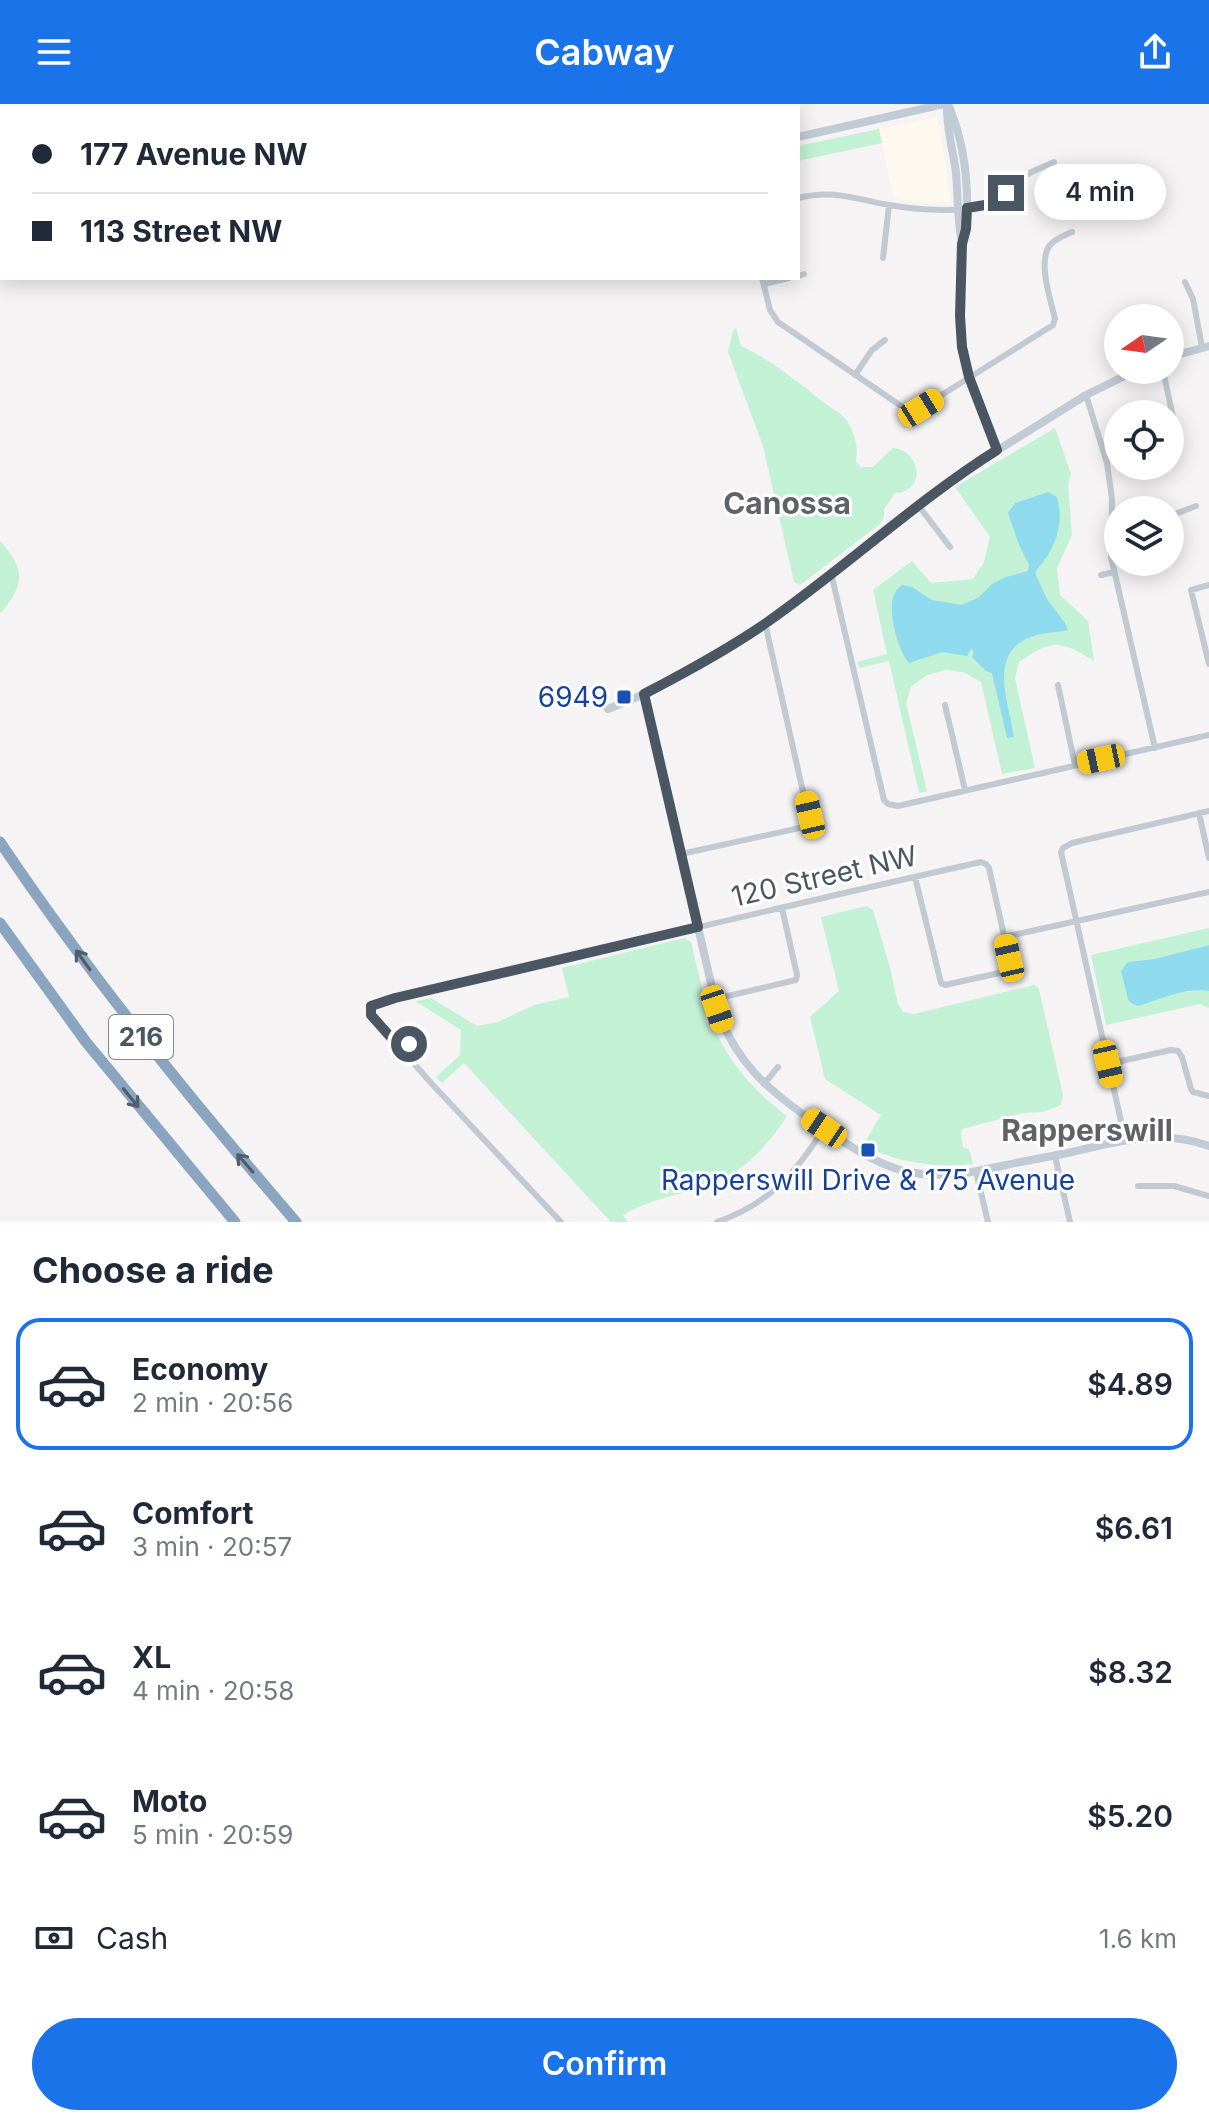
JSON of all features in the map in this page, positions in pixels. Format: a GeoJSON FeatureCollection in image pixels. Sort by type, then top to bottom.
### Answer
{"type":"FeatureCollection","features":[{"type":"Feature","properties":{"kind":"highway","name":"216"},"geometry":{"type":"LineString","coordinates":[[0,842],[125,1016],[216,1130],[296,1222]]}},
{"type":"Feature","properties":{"kind":"highway","name":"216"},"geometry":{"type":"LineString","coordinates":[[0,923],[86,1042],[235,1222]]}},
{"type":"Feature","properties":{"kind":"street"},"geometry":{"type":"LineString","coordinates":[[800,137],[947,104],[947,123],[963,208],[959,229],[962,244],[961,332],[964,356],[997,450]]}},
{"type":"Feature","properties":{"kind":"street"},"geometry":{"type":"LineString","coordinates":[[800,198],[827,194],[927,209],[981,207],[997,201],[1022,177],[1054,162]]}},
{"type":"Feature","properties":{"kind":"street"},"geometry":{"type":"LineString","coordinates":[[846,195],[848,187]]}},
{"type":"Feature","properties":{"kind":"street"},"geometry":{"type":"LineString","coordinates":[[883,258],[889,205]]}},
{"type":"Feature","properties":{"kind":"street"},"geometry":{"type":"LineString","coordinates":[[763,281],[770,310],[778,322],[912,411],[1053,325],[1055,319],[1046,277],[1046,254],[1054,241],[1072,232]]}},
{"type":"Feature","properties":{"kind":"street"},"geometry":{"type":"LineString","coordinates":[[1184,353],[1206,346],[1185,282]]}},
{"type":"Feature","properties":{"kind":"street"},"geometry":{"type":"LineString","coordinates":[[855,375],[872,350],[885,340]]}},
{"type":"Feature","properties":{"kind":"street"},"geometry":{"type":"LineString","coordinates":[[608,709],[644,694],[718,654],[765,623],[969,468],[1108,384]]}},
{"type":"Feature","properties":{"kind":"street"},"geometry":{"type":"LineString","coordinates":[[1086,395],[1112,496]]}},
{"type":"Feature","properties":{"kind":"street"},"geometry":{"type":"LineString","coordinates":[[918,505],[950,547]]}},
{"type":"Feature","properties":{"kind":"street"},"geometry":{"type":"LineString","coordinates":[[1184,511],[1196,506]]}},
{"type":"Feature","properties":{"kind":"street"},"geometry":{"type":"LineString","coordinates":[[831,573],[880,785],[888,804],[898,806],[1209,735]]}},
{"type":"Feature","properties":{"kind":"street"},"geometry":{"type":"LineString","coordinates":[[1115,576],[1155,748]]}},
{"type":"Feature","properties":{"kind":"street"},"geometry":{"type":"LineString","coordinates":[[1209,585],[1191,590],[1209,664]]}},
{"type":"Feature","properties":{"kind":"street"},"geometry":{"type":"LineString","coordinates":[[681,854],[804,827],[810,823],[765,623]]}},
{"type":"Feature","properties":{"kind":"street"},"geometry":{"type":"LineString","coordinates":[[1058,685],[1075,765]]}},
{"type":"Feature","properties":{"kind":"street"},"geometry":{"type":"LineString","coordinates":[[644,694],[723,1026],[745,1063],[790,1105],[862,1154],[904,1171],[943,1175],[976,1172],[1125,1139],[1169,1138],[1209,1146]]}},
{"type":"Feature","properties":{"kind":"street"},"geometry":{"type":"LineString","coordinates":[[945,705],[965,790]]}},
{"type":"Feature","properties":{"kind":"street"},"geometry":{"type":"LineString","coordinates":[[1125,1139],[1061,856],[1063,848],[1072,843],[1209,811]]}},
{"type":"Feature","properties":{"kind":"street"},"geometry":{"type":"LineString","coordinates":[[1199,813],[1209,858]]}},
{"type":"Feature","properties":{"kind":"street","name":"120 Street NW"},"geometry":{"type":"LineString","coordinates":[[402,1050],[371,1015],[370,1008],[377,1003],[485,981],[698,927],[981,862],[989,868],[1004,937]]}},
{"type":"Feature","properties":{"kind":"street"},"geometry":{"type":"LineString","coordinates":[[915,877],[941,983],[945,985],[1002,973],[1009,967],[1004,937],[1209,892]]}},
{"type":"Feature","properties":{"kind":"street"},"geometry":{"type":"LineString","coordinates":[[715,999],[796,980],[782,908]]}},
{"type":"Feature","properties":{"kind":"street"},"geometry":{"type":"LineString","coordinates":[[409,1044],[402,1050],[561,1222]]}},
{"type":"Feature","properties":{"kind":"street"},"geometry":{"type":"LineString","coordinates":[[1108,1064],[1178,1051],[1191,1089],[1209,1096]]}},
{"type":"Feature","properties":{"kind":"street"},"geometry":{"type":"LineString","coordinates":[[764,1084],[778,1067]]}},
{"type":"Feature","properties":{"kind":"street"},"geometry":{"type":"LineString","coordinates":[[717,1222],[752,1206],[781,1184],[803,1161],[824,1128]]}},
{"type":"Feature","properties":{"kind":"street"},"geometry":{"type":"LineString","coordinates":[[1055,1156],[1070,1222]]}},
{"type":"Feature","properties":{"kind":"street"},"geometry":{"type":"LineString","coordinates":[[976,1172],[988,1222]]}},
{"type":"Feature","properties":{"kind":"street"},"geometry":{"type":"LineString","coordinates":[[1138,1186],[1174,1186],[1209,1196]]}},
{"type":"Feature","properties":{"kind":"shaded area"},"geometry":{"type":"Polygon","coordinates":[[[938,117],[951,202],[893,198],[879,129],[938,117]]]}},
{"type":"Feature","properties":{"kind":"green space"},"geometry":{"type":"Polygon","coordinates":[[[879,129],[882,143],[800,161],[800,146],[879,129]]]}},
{"type":"Feature","properties":{"kind":"green space"},"geometry":{"type":"Polygon","coordinates":[[[736,328],[741,346],[784,371],[845,418],[854,436],[856,462],[861,467],[873,467],[893,448],[910,456],[916,471],[912,486],[895,493],[884,509],[880,524],[800,585],[794,582],[763,446],[728,352],[736,328]]]}},
{"type":"Feature","properties":{"kind":"green space"},"geometry":{"type":"Polygon","coordinates":[[[1055,428],[1071,474],[1068,484],[1072,535],[1057,568],[1060,595],[1088,621],[1094,661],[1073,649],[1056,645],[1040,649],[1019,662],[1015,678],[1035,768],[1002,774],[981,682],[963,672],[946,670],[927,675],[911,687],[906,703],[927,791],[919,793],[889,661],[859,668],[857,662],[887,654],[873,590],[912,561],[931,583],[973,579],[984,562],[990,537],[955,487],[1055,428]]]}},
{"type":"Feature","properties":{"kind":"green space"},"geometry":{"type":"Polygon","coordinates":[[[0,541],[14,560],[19,577],[14,594],[0,614],[0,541]]]}},
{"type":"Feature","properties":{"kind":"green space"},"geometry":{"type":"Polygon","coordinates":[[[867,906],[873,910],[898,1004],[903,1012],[914,1014],[1034,985],[1039,989],[1063,1095],[1061,1105],[1043,1112],[1023,1113],[962,1129],[963,1148],[969,1149],[973,1164],[916,1163],[863,1145],[881,1115],[825,1079],[810,1017],[839,991],[821,917],[867,906]]]}},
{"type":"Feature","properties":{"kind":"green space"},"geometry":{"type":"Polygon","coordinates":[[[1209,928],[1209,945],[1154,959],[1128,962],[1186,992],[1209,991],[1209,1008],[1200,1004],[1106,1025],[1091,955],[1209,928]]]}},
{"type":"Feature","properties":{"kind":"green space"},"geometry":{"type":"Polygon","coordinates":[[[684,938],[691,942],[708,1024],[712,1023],[743,1075],[787,1116],[762,1149],[741,1168],[717,1182],[633,1210],[623,1215],[628,1222],[611,1222],[464,1063],[442,1083],[436,1077],[460,1055],[461,1030],[415,1001],[431,998],[477,1026],[498,1022],[534,1005],[569,997],[562,968],[684,938]]]}},
{"type":"Feature","properties":{"kind":"water"},"geometry":{"type":"Polygon","coordinates":[[[1048,492],[1057,497],[1059,528],[1050,551],[1035,573],[1047,599],[1068,630],[1031,637],[1017,644],[1009,655],[1004,680],[1014,737],[1007,738],[992,673],[972,657],[974,652],[971,649],[967,656],[942,652],[909,663],[895,630],[892,602],[902,585],[912,587],[932,600],[961,605],[978,598],[992,584],[1028,571],[1029,565],[1008,513],[1015,503],[1048,492]]]}},
{"type":"Feature","properties":{"kind":"water"},"geometry":{"type":"Polygon","coordinates":[[[1209,945],[1209,991],[1182,992],[1138,1006],[1128,999],[1121,971],[1128,962],[1154,959],[1209,945]]]}},
{"type":"Feature","properties":{"kind":"place","name":"6949"},"geometry":{"type":"Point","coordinates":[624,697]}},
{"type":"Feature","properties":{"kind":"place","name":"Rapperswill Drive & 175 Avenue"},"geometry":{"type":"Point","coordinates":[868,1150]}},
{"type":"Feature","properties":{"kind":"district","name":"Canossa"},"geometry":{"type":"Point","coordinates":[787,504]}},
{"type":"Feature","properties":{"kind":"district","name":"Rapperswill"},"geometry":{"type":"Point","coordinates":[1087,1131]}},
{"type":"Feature","properties":{"kind":"route"},"geometry":{"type":"LineString","coordinates":[[409,1044],[402,1050],[371,1015],[371,1006],[698,927],[644,694],[718,654],[768,622],[949,482],[997,450],[964,356],[960,316],[962,244],[967,208],[991,204],[1006,193]]}}]}
